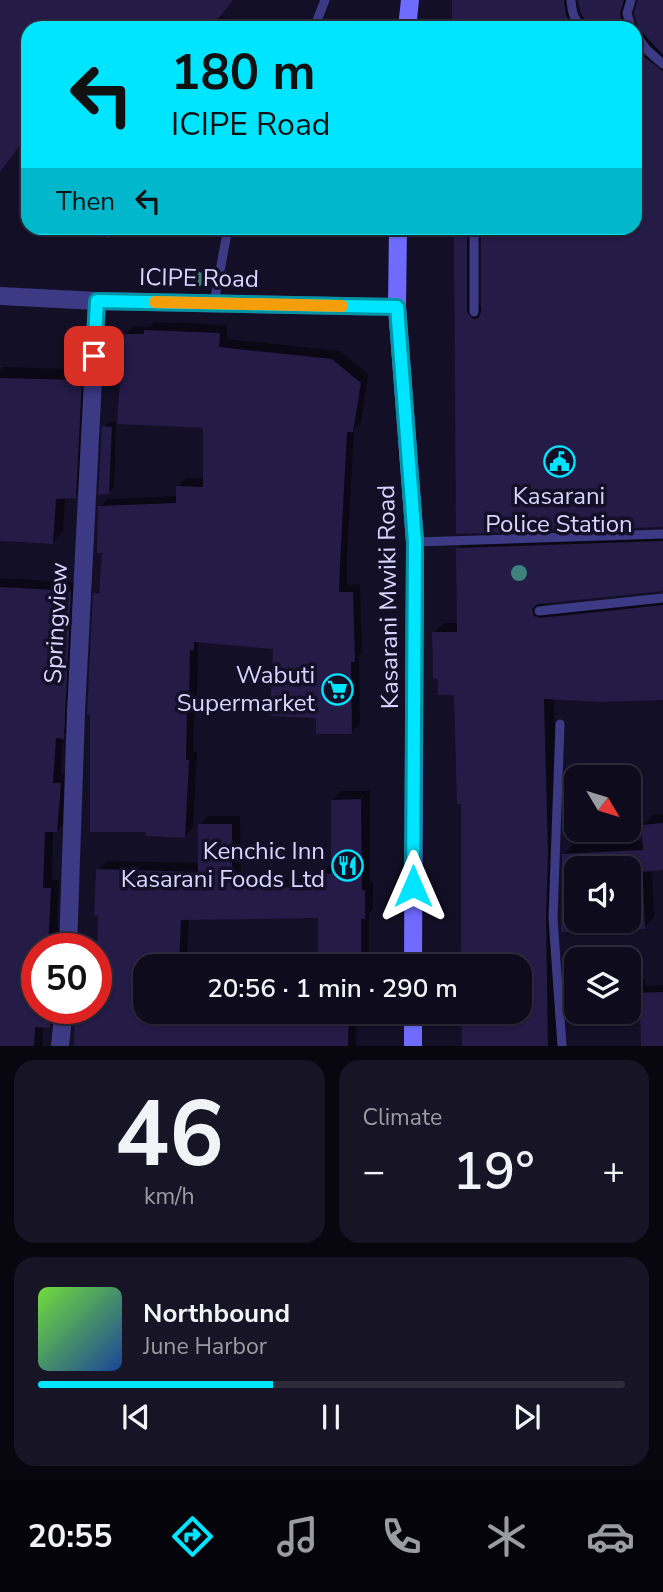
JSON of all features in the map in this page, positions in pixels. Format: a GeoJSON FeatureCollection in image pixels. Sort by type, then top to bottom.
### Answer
{"type":"FeatureCollection","features":[{"type":"Feature","properties":{"kind":"main road"},"geometry":{"type":"LineString","coordinates":[[408,21],[410,0]]}},
{"type":"Feature","properties":{"kind":"main road","name":"Kasarani Mwiki Road"},"geometry":{"type":"LineString","coordinates":[[398,235],[397,307],[415,542],[413,954]]}},
{"type":"Feature","properties":{"kind":"main road"},"geometry":{"type":"LineString","coordinates":[[413,1024],[413,1046]]}},
{"type":"Feature","properties":{"kind":"street","name":"ICIPE Road"},"geometry":{"type":"LineString","coordinates":[[0,296],[97,301],[397,307]]}},
{"type":"Feature","properties":{"kind":"street","name":"Springview"},"geometry":{"type":"LineString","coordinates":[[69,933],[76,712],[97,301]]}},
{"type":"Feature","properties":{"kind":"street"},"geometry":{"type":"LineString","coordinates":[[60,1046],[62,1024]]}},
{"type":"Feature","properties":{"kind":"lane"},"geometry":{"type":"LineString","coordinates":[[317,21],[325,0]]}},
{"type":"Feature","properties":{"kind":"lane"},"geometry":{"type":"LineString","coordinates":[[571,0],[575,21]]}},
{"type":"Feature","properties":{"kind":"lane"},"geometry":{"type":"LineString","coordinates":[[629,21],[627,13],[631,0]]}},
{"type":"Feature","properties":{"kind":"lane"},"geometry":{"type":"LineString","coordinates":[[642,43],[663,64]]}},
{"type":"Feature","properties":{"kind":"lane"},"geometry":{"type":"LineString","coordinates":[[214,303],[227,235]]}},
{"type":"Feature","properties":{"kind":"lane"},"geometry":{"type":"LineString","coordinates":[[474,235],[474,312]]}},
{"type":"Feature","properties":{"kind":"lane"},"geometry":{"type":"LineString","coordinates":[[518,539],[519,519]]}},
{"type":"Feature","properties":{"kind":"lane"},"geometry":{"type":"LineString","coordinates":[[415,542],[663,534]]}},
{"type":"Feature","properties":{"kind":"lane"},"geometry":{"type":"LineString","coordinates":[[539,611],[663,598]]}},
{"type":"Feature","properties":{"kind":"lane"},"geometry":{"type":"LineString","coordinates":[[560,724],[553,918],[562,1046]]}},
{"type":"Feature","properties":{"kind":"building"},"geometry":{"type":"Polygon","coordinates":[[[0,0],[233,0],[216,21],[21,21],[21,144],[0,172],[0,0]]]}},
{"type":"Feature","properties":{"kind":"building"},"geometry":{"type":"Polygon","coordinates":[[[452,0],[564,0],[569,21],[452,21],[452,0]]]}},
{"type":"Feature","properties":{"kind":"building"},"geometry":{"type":"Polygon","coordinates":[[[578,0],[624,0],[620,14],[622,21],[586,21],[581,14],[578,0]]]}},
{"type":"Feature","properties":{"kind":"building"},"geometry":{"type":"Polygon","coordinates":[[[638,0],[663,0],[663,55],[642,32],[642,21],[636,21],[634,13],[638,0]]]}},
{"type":"Feature","properties":{"kind":"building"},"geometry":{"type":"Polygon","coordinates":[[[642,55],[663,71],[663,527],[525,531],[525,516],[519,512],[513,516],[511,532],[456,534],[454,235],[467,235],[467,312],[473,319],[478,318],[481,312],[481,235],[642,235],[642,55]]]}},
{"type":"Feature","properties":{"kind":"building"},"geometry":{"type":"Polygon","coordinates":[[[144,330],[220,333],[219,347],[332,359],[361,383],[353,432],[347,432],[339,592],[353,592],[355,662],[351,662],[352,734],[316,734],[316,718],[270,716],[273,649],[194,642],[194,650],[190,650],[187,708],[186,760],[189,760],[185,838],[146,836],[146,832],[90,832],[90,714],[87,714],[93,593],[99,593],[102,553],[97,553],[98,506],[176,503],[176,486],[203,487],[203,428],[117,424],[123,334],[144,334],[144,330]]]}},
{"type":"Feature","properties":{"kind":"building"},"geometry":{"type":"Polygon","coordinates":[[[0,378],[82,380],[76,498],[56,499],[53,544],[0,541],[0,378]]]}},
{"type":"Feature","properties":{"kind":"building"},"geometry":{"type":"Polygon","coordinates":[[[102,426],[112,427],[109,494],[98,495],[102,426]]]}},
{"type":"Feature","properties":{"kind":"building"},"geometry":{"type":"Polygon","coordinates":[[[663,541],[663,591],[538,604],[532,609],[534,616],[540,618],[663,605],[663,700],[601,702],[544,699],[548,854],[548,1046],[462,1046],[461,1024],[532,1024],[532,954],[461,954],[461,804],[457,804],[454,695],[438,695],[438,679],[433,679],[432,632],[457,632],[456,548],[663,541]]]}},
{"type":"Feature","properties":{"kind":"building"},"geometry":{"type":"Polygon","coordinates":[[[0,587],[71,591],[64,739],[56,738],[53,783],[61,783],[57,832],[45,832],[43,888],[51,888],[49,933],[21,933],[21,1024],[51,1024],[50,1028],[35,1027],[34,1046],[0,1046],[0,587]]]}},
{"type":"Feature","properties":{"kind":"building"},"geometry":{"type":"Polygon","coordinates":[[[361,799],[365,919],[361,919],[361,954],[318,954],[318,918],[181,920],[180,954],[133,954],[133,1024],[349,1024],[348,1046],[74,1046],[75,1024],[112,1024],[112,933],[98,933],[98,916],[94,915],[96,869],[198,872],[198,824],[232,824],[232,888],[312,887],[312,874],[331,874],[331,800],[361,799]]]}},
{"type":"Feature","properties":{"kind":"building"},"geometry":{"type":"Polygon","coordinates":[[[663,823],[663,870],[641,872],[641,856],[564,856],[564,932],[561,932],[562,854],[643,850],[641,825],[663,823]]]}},
{"type":"Feature","properties":{"kind":"building"},"geometry":{"type":"Polygon","coordinates":[[[641,880],[643,880],[645,929],[641,929],[641,880]]]}},
{"type":"Feature","properties":{"kind":"building"},"geometry":{"type":"Polygon","coordinates":[[[663,992],[663,1046],[641,1046],[641,993],[663,992]]]}},
{"type":"Feature","properties":{"kind":"slow traffic"},"geometry":{"type":"LineString","coordinates":[[155,302],[342,306]]}},
{"type":"Feature","properties":{"kind":"place","name":"Kasarani Police Station"},"geometry":{"type":"Point","coordinates":[559,462]}},
{"type":"Feature","properties":{"kind":"place","name":"Wabuti Supermarket"},"geometry":{"type":"Point","coordinates":[338,689]}},
{"type":"Feature","properties":{"kind":"place","name":"Kenchic Inn Kasarani Foods Ltd"},"geometry":{"type":"Point","coordinates":[348,865]}},
{"type":"Feature","properties":{"kind":"route"},"geometry":{"type":"LineString","coordinates":[[94,356],[97,301],[397,307],[415,542],[413,886]]}}]}
